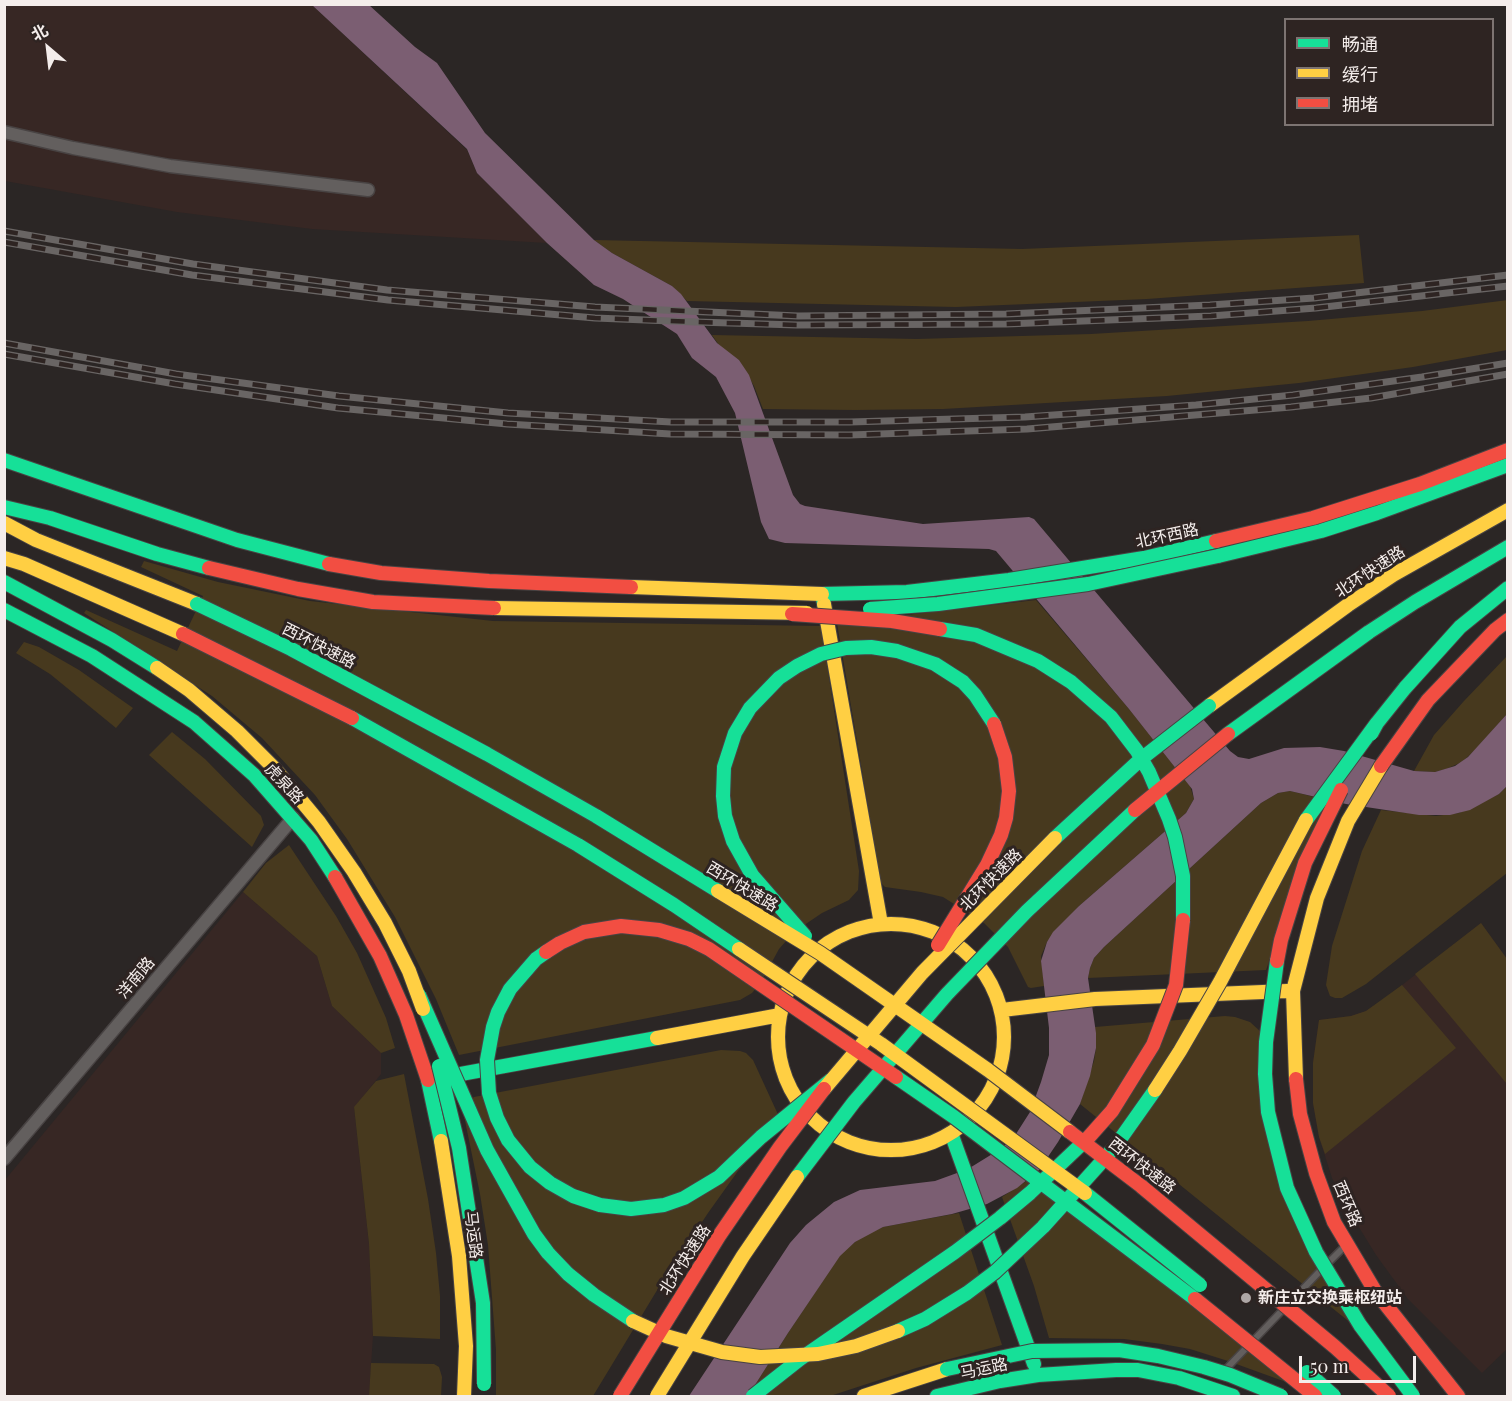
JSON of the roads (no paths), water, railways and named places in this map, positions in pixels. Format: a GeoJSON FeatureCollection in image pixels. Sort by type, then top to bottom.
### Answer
{"type":"FeatureCollection","features":[{"type":"Feature","properties":{"kind":"main road","name":"北环西路"},"geometry":{"type":"LineString","coordinates":[[4,460],[237,540],[331,565],[381,573],[489,581],[822,594],[907,592],[1144,558],[1313,518],[1420,484],[1508,450]]}},
{"type":"Feature","properties":{"kind":"main road"},"geometry":{"type":"LineString","coordinates":[[792,614],[980,600],[1088,584],[1321,531],[1508,465]]}},
{"type":"Feature","properties":{"kind":"main road"},"geometry":{"type":"LineString","coordinates":[[4,507],[50,518],[157,554],[209,568],[298,589],[373,602],[493,608],[792,614],[892,621],[976,635],[1038,662],[1071,682],[1111,717],[1137,751],[1149,772],[1175,837],[1183,876],[1183,933],[1176,985],[1153,1045],[1122,1097],[1090,1136],[1038,1186],[955,1252],[800,1359],[753,1396]]}},
{"type":"Feature","properties":{"kind":"main road","name":"北环快速路"},"geometry":{"type":"LineString","coordinates":[[620,1396],[719,1236],[780,1147],[831,1080],[922,974],[1079,815],[1142,759],[1209,706],[1384,581],[1508,510]]}},
{"type":"Feature","properties":{"kind":"main road","name":"西环快速路"},"geometry":{"type":"LineString","coordinates":[[4,523],[36,540],[197,604],[291,649],[507,765],[596,816],[820,953],[988,1070],[1142,1186],[1335,1347],[1389,1396]]}},
{"type":"Feature","properties":{"kind":"main road"},"geometry":{"type":"LineString","coordinates":[[657,1396],[743,1256],[807,1164],[854,1102],[948,994],[1027,911],[1102,839],[1164,784],[1228,734],[1369,632],[1414,602],[1508,547]]}},
{"type":"Feature","properties":{"kind":"main road"},"geometry":{"type":"LineString","coordinates":[[4,558],[24,564],[183,634],[360,722],[578,844],[674,905],[961,1101],[1111,1212],[1212,1294]]}},
{"type":"Feature","properties":{"kind":"main road"},"geometry":{"type":"LineString","coordinates":[[4,582],[112,640],[189,690],[237,731],[300,798],[354,872],[385,923],[487,1150],[510,1194],[548,1253],[587,1290],[646,1328],[683,1342],[722,1352],[760,1357],[818,1354],[856,1346],[892,1334],[925,1319],[967,1293],[995,1272],[1043,1227],[1114,1148],[1180,1051],[1220,982],[1310,813],[1377,723],[1434,654],[1460,627],[1508,588]]}},
{"type":"Feature","properties":{"kind":"main road"},"geometry":{"type":"LineString","coordinates":[[822,594],[881,924]]}},
{"type":"Feature","properties":{"kind":"main road","name":"虎泉路"},"geometry":{"type":"LineString","coordinates":[[4,610],[100,661],[194,722],[254,775],[293,818],[347,895],[380,956],[406,1015],[428,1080]]}},
{"type":"Feature","properties":{"kind":"main road"},"geometry":{"type":"LineString","coordinates":[[1002,1010],[1095,999],[1293,991],[1317,898],[1348,820],[1388,755],[1428,700],[1460,665],[1508,620]]}},
{"type":"Feature","properties":{"kind":"main road"},"geometry":{"type":"LineString","coordinates":[[820,953],[752,875],[733,841],[727,825],[723,796],[724,766],[735,733],[750,708],[773,683],[797,666],[821,654],[846,648],[871,647],[897,651],[935,664],[957,678],[975,695],[990,716],[998,734],[1005,757],[1008,780],[1006,818],[996,848],[922,974]]}},
{"type":"Feature","properties":{"kind":"main road"},"geometry":{"type":"LineString","coordinates":[[1377,723],[1323,825],[1305,863],[1293,898],[1281,940],[1272,988],[1265,1074],[1268,1112],[1275,1146],[1287,1188],[1301,1223],[1346,1303],[1413,1396]]}},
{"type":"Feature","properties":{"kind":"main road"},"geometry":{"type":"LineString","coordinates":[[881,924],[898,924],[922,928],[945,937],[959,946],[983,969],[992,983],[1002,1010],[1005,1039],[998,1076],[987,1098],[966,1122],[951,1133],[924,1145],[910,1149],[888,1150],[852,1143],[826,1130],[805,1111],[786,1080],[778,1044],[780,1015],[789,988],[805,963],[815,953],[833,940],[853,930],[881,924]]}},
{"type":"Feature","properties":{"kind":"main road"},"geometry":{"type":"LineString","coordinates":[[831,1080],[706,1186],[674,1202],[656,1207],[631,1209],[600,1205],[573,1196],[550,1183],[530,1167],[508,1140],[497,1118],[489,1093],[487,1060],[496,1020],[510,989],[536,960],[560,943],[584,932],[621,926],[653,929],[689,939],[709,949],[954,1117],[1180,1287],[1315,1396]]}},
{"type":"Feature","properties":{"kind":"main road","name":"西环路"},"geometry":{"type":"LineString","coordinates":[[1293,991],[1294,1061],[1300,1114],[1316,1173],[1335,1222],[1375,1291],[1458,1396]]}},
{"type":"Feature","properties":{"kind":"main road"},"geometry":{"type":"LineString","coordinates":[[419,995],[459,1148],[483,1303],[484,1396]]}},
{"type":"Feature","properties":{"kind":"main road"},"geometry":{"type":"LineString","coordinates":[[428,1080],[780,1015]]}},
{"type":"Feature","properties":{"kind":"main road","name":"马运路"},"geometry":{"type":"LineString","coordinates":[[428,1080],[442,1145],[459,1256],[465,1346],[464,1396]]}},
{"type":"Feature","properties":{"kind":"main road"},"geometry":{"type":"LineString","coordinates":[[951,1133],[1038,1375],[1091,1370],[1138,1370],[1179,1378],[1233,1396]]}},
{"type":"Feature","properties":{"kind":"main road"},"geometry":{"type":"LineString","coordinates":[[1249,1324],[1334,1396]]}},
{"type":"Feature","properties":{"kind":"main road"},"geometry":{"type":"LineString","coordinates":[[864,1396],[937,1372],[980,1361],[1019,1353],[1077,1349],[1137,1352],[1178,1360],[1230,1375],[1281,1396]]}},
{"type":"Feature","properties":{"kind":"main road","name":"马运路"},"geometry":{"type":"LineString","coordinates":[[937,1396],[1000,1381],[1038,1375]]}},
{"type":"Feature","properties":{"kind":"street"},"geometry":{"type":"LineString","coordinates":[[4,132],[73,148],[170,166],[369,190]]}},
{"type":"Feature","properties":{"kind":"street","name":"洋南路"},"geometry":{"type":"LineString","coordinates":[[4,1159],[293,818]]}},
{"type":"Feature","properties":{"kind":"lane"},"geometry":{"type":"LineString","coordinates":[[1209,1387],[1346,1244]]}},
{"type":"Feature","properties":{"kind":"railway"},"geometry":{"type":"LineString","coordinates":[[4,231],[193,264],[387,290],[595,307],[798,316],[1006,314],[1210,305],[1314,298],[1508,275]]}},
{"type":"Feature","properties":{"kind":"railway"},"geometry":{"type":"LineString","coordinates":[[4,242],[192,275],[388,300],[595,318],[797,325],[1006,324],[1211,316],[1316,308],[1508,286]]}},
{"type":"Feature","properties":{"kind":"railway"},"geometry":{"type":"LineString","coordinates":[[4,343],[176,374],[339,396],[508,413],[671,422],[850,422],[1025,417],[1196,405],[1293,395],[1508,363]]}},
{"type":"Feature","properties":{"kind":"railway"},"geometry":{"type":"LineString","coordinates":[[4,354],[175,384],[338,408],[507,424],[670,434],[849,435],[1027,429],[1371,398],[1508,374]]}},
{"type":"Feature","properties":{"kind":"place","name":"新庄立交换乘枢纽站"},"geometry":{"type":"Point","coordinates":[1246,1298]}}]}
